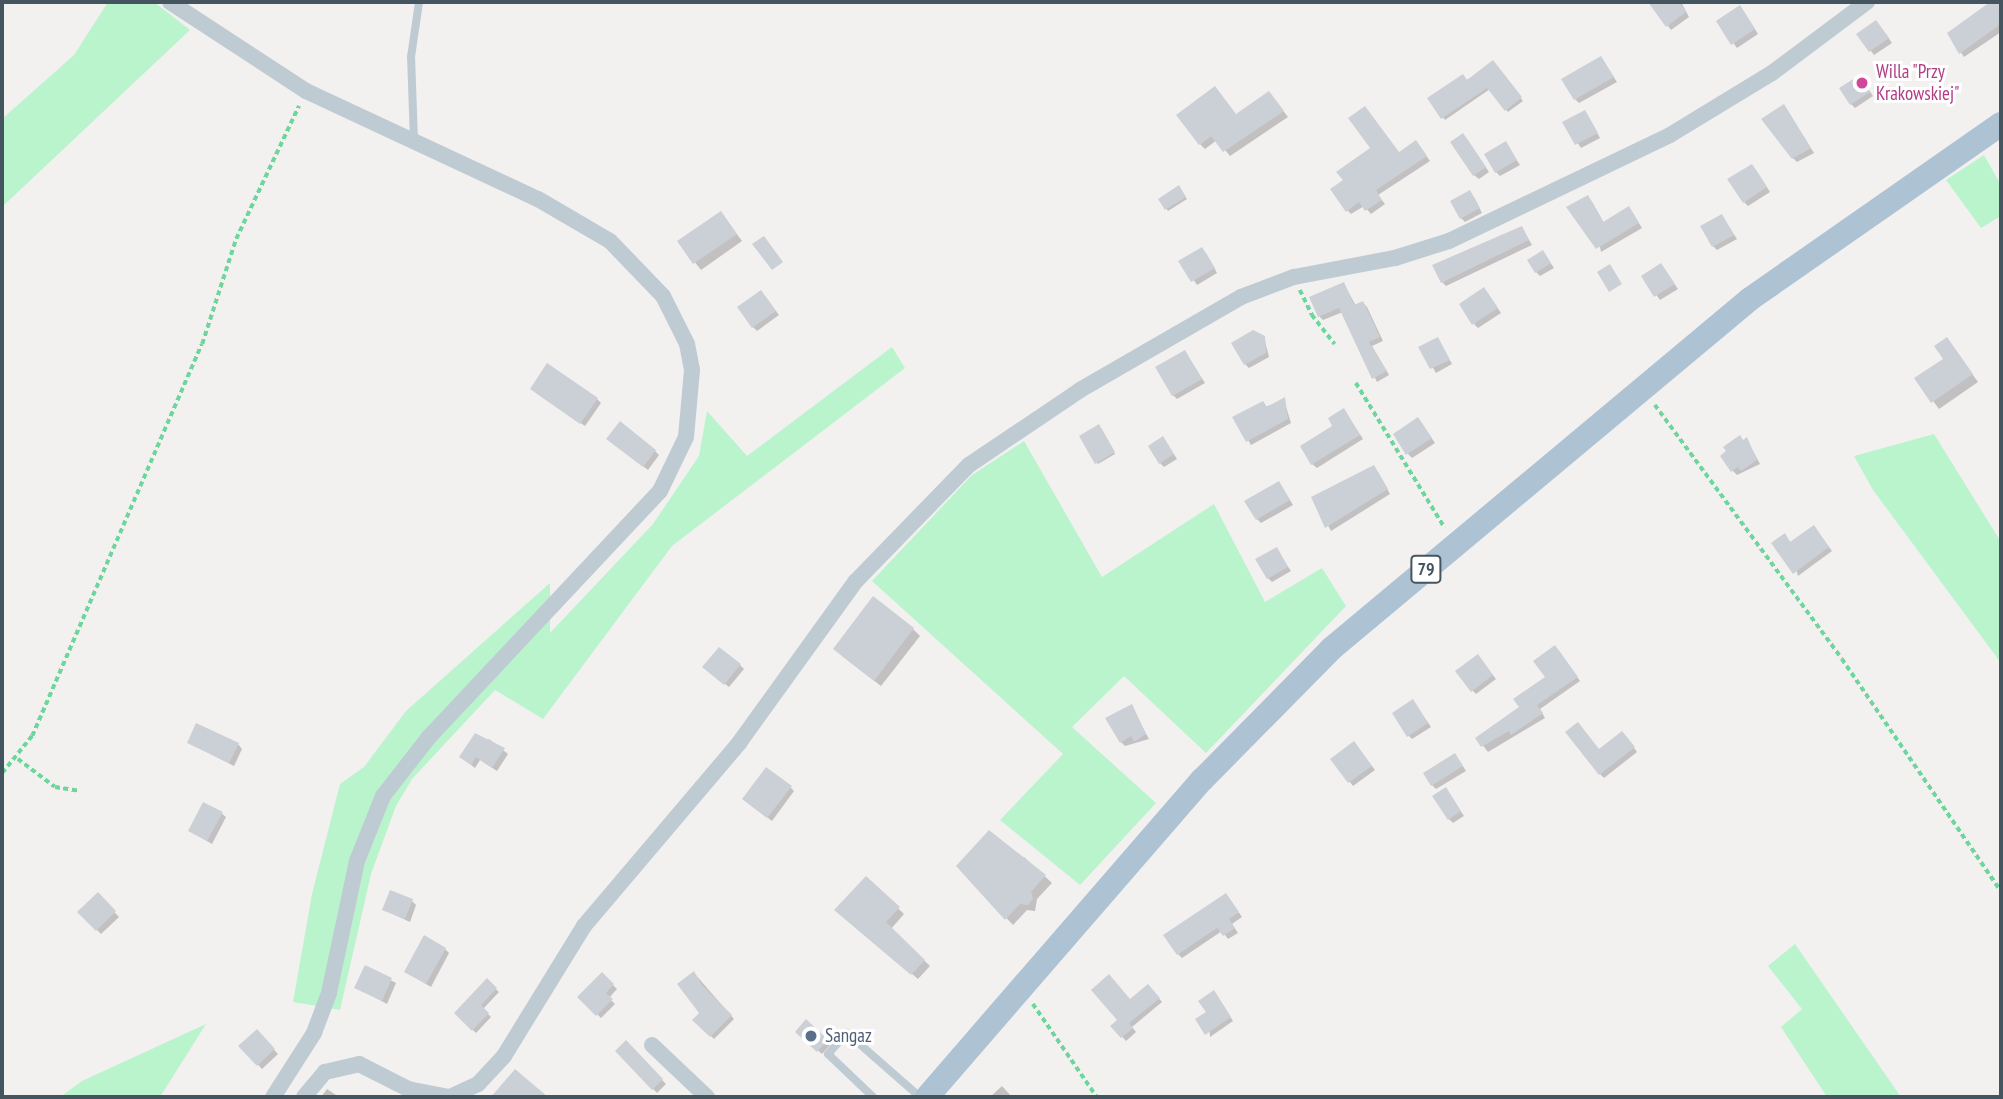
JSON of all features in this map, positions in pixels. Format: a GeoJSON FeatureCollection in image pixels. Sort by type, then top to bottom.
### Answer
{"type":"FeatureCollection","features":[{"type":"Feature","properties":{"kind":"main road","name":"79"},"geometry":{"type":"LineString","coordinates":[[927,1097],[1202,780],[1291,687],[1643,387],[1798,264],[2001,124]]}},
{"type":"Feature","properties":{"kind":"street"},"geometry":{"type":"LineString","coordinates":[[170,2],[306,91],[574,218],[638,267],[663,296],[687,344],[692,370],[686,437],[666,482],[638,520],[429,737],[383,796],[357,861],[329,993],[314,1033],[273,1097]]}},
{"type":"Feature","properties":{"kind":"street"},"geometry":{"type":"LineString","coordinates":[[304,1097],[325,1072],[359,1064],[408,1088],[449,1097],[478,1084],[504,1056],[584,926],[740,743],[856,581],[969,466],[1080,390],[1241,297],[1294,277],[1421,251],[1478,228],[1705,115],[1772,73],[1867,2]]}},
{"type":"Feature","properties":{"kind":"street"},"geometry":{"type":"LineString","coordinates":[[652,1045],[708,1097]]}},
{"type":"Feature","properties":{"kind":"lane"},"geometry":{"type":"LineString","coordinates":[[414,144],[411,57],[419,2]]}},
{"type":"Feature","properties":{"kind":"lane"},"geometry":{"type":"LineString","coordinates":[[873,1097],[828,1054],[847,1033],[920,1097]]}},
{"type":"Feature","properties":{"kind":"path"},"geometry":{"type":"LineString","coordinates":[[2,773],[17,759],[32,736],[123,520],[177,406],[236,239],[306,91]]}},
{"type":"Feature","properties":{"kind":"path"},"geometry":{"type":"LineString","coordinates":[[1294,277],[1312,315],[1335,344]]}},
{"type":"Feature","properties":{"kind":"path"},"geometry":{"type":"LineString","coordinates":[[1356,383],[1456,544]]}},
{"type":"Feature","properties":{"kind":"path"},"geometry":{"type":"LineString","coordinates":[[1643,387],[1842,659],[2001,891]]}},
{"type":"Feature","properties":{"kind":"path"},"geometry":{"type":"LineString","coordinates":[[17,759],[55,787],[79,791]]}},
{"type":"Feature","properties":{"kind":"path"},"geometry":{"type":"LineString","coordinates":[[1022,987],[1097,1097]]}},
{"type":"Feature","properties":{"kind":"green space"},"geometry":{"type":"Polygon","coordinates":[[[108,2],[154,2],[190,30],[2,207],[2,119],[74,55],[108,2]]]}},
{"type":"Feature","properties":{"kind":"green space"},"geometry":{"type":"Polygon","coordinates":[[[1984,155],[2001,185],[2001,216],[1981,228],[1946,180],[1984,155]]]}},
{"type":"Feature","properties":{"kind":"green space"},"geometry":{"type":"Polygon","coordinates":[[[892,347],[905,368],[672,546],[543,719],[495,690],[412,779],[396,806],[371,874],[340,1010],[293,1002],[312,894],[340,784],[364,767],[406,711],[550,583],[550,633],[653,524],[699,456],[707,411],[747,456],[892,347]]]}},
{"type":"Feature","properties":{"kind":"green space"},"geometry":{"type":"Polygon","coordinates":[[[1934,434],[2001,542],[2001,663],[1873,490],[1854,456],[1934,434]]]}},
{"type":"Feature","properties":{"kind":"green space"},"geometry":{"type":"Polygon","coordinates":[[[1024,441],[1102,577],[1214,504],[1265,602],[1322,568],[1346,606],[1206,753],[1124,676],[1072,727],[1156,803],[1080,885],[1000,820],[1063,754],[872,581],[972,475],[1024,441]]]}},
{"type":"Feature","properties":{"kind":"green space"},"geometry":{"type":"Polygon","coordinates":[[[1795,944],[1901,1097],[1827,1097],[1781,1027],[1802,1009],[1768,966],[1795,944]]]}},
{"type":"Feature","properties":{"kind":"green space"},"geometry":{"type":"Polygon","coordinates":[[[206,1024],[160,1097],[60,1097],[82,1081],[206,1024]]]}},
{"type":"Feature","properties":{"kind":"building"},"geometry":{"type":"Polygon","coordinates":[[[1648,2],[1679,2],[1686,12],[1666,27],[1648,2]]]}},
{"type":"Feature","properties":{"kind":"building"},"geometry":{"type":"Polygon","coordinates":[[[1990,2],[2001,2],[2001,24],[1959,54],[1947,33],[1990,2]]]}},
{"type":"Feature","properties":{"kind":"building"},"geometry":{"type":"Polygon","coordinates":[[[1740,5],[1755,29],[1731,45],[1716,21],[1740,5]]]}},
{"type":"Feature","properties":{"kind":"building"},"geometry":{"type":"Polygon","coordinates":[[[1876,20],[1889,38],[1869,52],[1856,34],[1876,20]]]}},
{"type":"Feature","properties":{"kind":"building"},"geometry":{"type":"Polygon","coordinates":[[[1601,56],[1614,77],[1574,100],[1561,79],[1601,56]]]}},
{"type":"Feature","properties":{"kind":"building"},"geometry":{"type":"Polygon","coordinates":[[[1493,60],[1522,97],[1505,111],[1487,88],[1441,119],[1427,98],[1463,74],[1467,80],[1493,60]]]}},
{"type":"Feature","properties":{"kind":"building"},"geometry":{"type":"Polygon","coordinates":[[[1860,75],[1870,92],[1850,105],[1839,88],[1860,75]]]}},
{"type":"Feature","properties":{"kind":"building"},"geometry":{"type":"Polygon","coordinates":[[[1215,86],[1236,114],[1269,91],[1284,111],[1223,152],[1211,136],[1199,145],[1176,115],[1215,86]]]}},
{"type":"Feature","properties":{"kind":"building"},"geometry":{"type":"Polygon","coordinates":[[[1784,104],[1811,148],[1792,159],[1761,119],[1784,104]]]}},
{"type":"Feature","properties":{"kind":"building"},"geometry":{"type":"Polygon","coordinates":[[[1365,106],[1399,152],[1416,140],[1427,156],[1376,190],[1382,200],[1365,211],[1359,202],[1346,212],[1330,189],[1343,180],[1336,172],[1370,148],[1348,118],[1365,106]]]}},
{"type":"Feature","properties":{"kind":"building"},"geometry":{"type":"Polygon","coordinates":[[[1585,110],[1598,133],[1575,145],[1562,122],[1585,110]]]}},
{"type":"Feature","properties":{"kind":"building"},"geometry":{"type":"Polygon","coordinates":[[[1463,133],[1486,167],[1473,176],[1450,142],[1463,133]]]}},
{"type":"Feature","properties":{"kind":"building"},"geometry":{"type":"Polygon","coordinates":[[[1506,141],[1517,160],[1495,173],[1484,154],[1506,141]]]}},
{"type":"Feature","properties":{"kind":"building"},"geometry":{"type":"Polygon","coordinates":[[[1752,164],[1767,187],[1743,203],[1727,179],[1752,164]]]}},
{"type":"Feature","properties":{"kind":"building"},"geometry":{"type":"Polygon","coordinates":[[[1179,185],[1186,197],[1165,210],[1158,199],[1179,185]]]}},
{"type":"Feature","properties":{"kind":"building"},"geometry":{"type":"Polygon","coordinates":[[[1470,190],[1480,208],[1460,219],[1450,201],[1470,190]]]}},
{"type":"Feature","properties":{"kind":"building"},"geometry":{"type":"Polygon","coordinates":[[[1588,195],[1603,222],[1629,206],[1639,223],[1596,249],[1566,207],[1588,195]]]}},
{"type":"Feature","properties":{"kind":"building"},"geometry":{"type":"Polygon","coordinates":[[[721,211],[737,234],[693,264],[677,241],[721,211]]]}},
{"type":"Feature","properties":{"kind":"building"},"geometry":{"type":"Polygon","coordinates":[[[1722,214],[1734,235],[1712,247],[1700,226],[1722,214]]]}},
{"type":"Feature","properties":{"kind":"building"},"geometry":{"type":"Polygon","coordinates":[[[1522,226],[1529,240],[1441,283],[1432,265],[1522,226]]]}},
{"type":"Feature","properties":{"kind":"building"},"geometry":{"type":"Polygon","coordinates":[[[764,236],[783,262],[772,270],[752,244],[764,236]]]}},
{"type":"Feature","properties":{"kind":"building"},"geometry":{"type":"Polygon","coordinates":[[[1202,247],[1215,268],[1191,282],[1178,261],[1202,247]]]}},
{"type":"Feature","properties":{"kind":"building"},"geometry":{"type":"Polygon","coordinates":[[[1543,250],[1551,263],[1535,273],[1527,260],[1543,250]]]}},
{"type":"Feature","properties":{"kind":"building"},"geometry":{"type":"Polygon","coordinates":[[[1661,263],[1675,284],[1654,297],[1641,276],[1661,263]]]}},
{"type":"Feature","properties":{"kind":"building"},"geometry":{"type":"Polygon","coordinates":[[[1610,264],[1622,284],[1609,292],[1597,272],[1610,264]]]}},
{"type":"Feature","properties":{"kind":"building"},"geometry":{"type":"Polygon","coordinates":[[[1344,282],[1354,305],[1363,301],[1380,337],[1369,342],[1387,371],[1372,379],[1339,308],[1318,317],[1309,297],[1344,282]]]}},
{"type":"Feature","properties":{"kind":"building"},"geometry":{"type":"Polygon","coordinates":[[[1484,287],[1498,308],[1472,325],[1459,304],[1484,287]]]}},
{"type":"Feature","properties":{"kind":"building"},"geometry":{"type":"Polygon","coordinates":[[[761,290],[776,311],[752,328],[737,307],[761,290]]]}},
{"type":"Feature","properties":{"kind":"building"},"geometry":{"type":"Polygon","coordinates":[[[1253,330],[1265,336],[1266,353],[1244,365],[1231,343],[1253,330]]]}},
{"type":"Feature","properties":{"kind":"building"},"geometry":{"type":"Polygon","coordinates":[[[1438,337],[1450,360],[1430,369],[1418,347],[1438,337]]]}},
{"type":"Feature","properties":{"kind":"building"},"geometry":{"type":"Polygon","coordinates":[[[1947,337],[1973,374],[1931,403],[1914,378],[1943,359],[1934,346],[1947,337]]]}},
{"type":"Feature","properties":{"kind":"building"},"geometry":{"type":"Polygon","coordinates":[[[1185,350],[1202,379],[1172,396],[1155,367],[1185,350]]]}},
{"type":"Feature","properties":{"kind":"building"},"geometry":{"type":"Polygon","coordinates":[[[547,363],[598,398],[580,424],[530,389],[547,363]]]}},
{"type":"Feature","properties":{"kind":"building"},"geometry":{"type":"Polygon","coordinates":[[[1285,397],[1288,419],[1246,442],[1232,417],[1263,401],[1267,407],[1285,397]]]}},
{"type":"Feature","properties":{"kind":"building"},"geometry":{"type":"Polygon","coordinates":[[[1344,408],[1360,435],[1311,465],[1300,446],[1332,426],[1328,418],[1344,408]]]}},
{"type":"Feature","properties":{"kind":"building"},"geometry":{"type":"Polygon","coordinates":[[[1418,417],[1432,438],[1406,455],[1393,434],[1418,417]]]}},
{"type":"Feature","properties":{"kind":"building"},"geometry":{"type":"Polygon","coordinates":[[[620,421],[656,450],[643,467],[606,439],[620,421]]]}},
{"type":"Feature","properties":{"kind":"building"},"geometry":{"type":"Polygon","coordinates":[[[1099,424],[1115,452],[1095,464],[1079,436],[1099,424]]]}},
{"type":"Feature","properties":{"kind":"building"},"geometry":{"type":"Polygon","coordinates":[[[1740,435],[1743,440],[1747,437],[1757,460],[1741,471],[1738,467],[1731,472],[1720,456],[1726,451],[1723,447],[1740,435]]]}},
{"type":"Feature","properties":{"kind":"building"},"geometry":{"type":"Polygon","coordinates":[[[1163,436],[1174,454],[1159,464],[1148,446],[1163,436]]]}},
{"type":"Feature","properties":{"kind":"building"},"geometry":{"type":"Polygon","coordinates":[[[1374,465],[1388,489],[1325,528],[1311,497],[1374,465]]]}},
{"type":"Feature","properties":{"kind":"building"},"geometry":{"type":"Polygon","coordinates":[[[1279,481],[1290,500],[1256,520],[1244,501],[1279,481]]]}},
{"type":"Feature","properties":{"kind":"building"},"geometry":{"type":"Polygon","coordinates":[[[1814,525],[1829,547],[1793,574],[1771,543],[1785,533],[1790,542],[1814,525]]]}},
{"type":"Feature","properties":{"kind":"building"},"geometry":{"type":"Polygon","coordinates":[[[1277,547],[1288,567],[1267,579],[1255,559],[1277,547]]]}},
{"type":"Feature","properties":{"kind":"building"},"geometry":{"type":"Polygon","coordinates":[[[873,596],[914,628],[874,681],[833,649],[873,596]]]}},
{"type":"Feature","properties":{"kind":"building"},"geometry":{"type":"Polygon","coordinates":[[[1555,645],[1578,677],[1537,705],[1543,713],[1511,735],[1509,731],[1481,747],[1475,738],[1519,707],[1513,699],[1545,677],[1533,661],[1555,645]]]}},
{"type":"Feature","properties":{"kind":"building"},"geometry":{"type":"Polygon","coordinates":[[[719,647],[741,664],[724,685],[702,667],[719,647]]]}},
{"type":"Feature","properties":{"kind":"building"},"geometry":{"type":"Polygon","coordinates":[[[1478,654],[1493,675],[1471,692],[1455,671],[1478,654]]]}},
{"type":"Feature","properties":{"kind":"building"},"geometry":{"type":"Polygon","coordinates":[[[1413,699],[1428,723],[1407,737],[1392,713],[1413,699]]]}},
{"type":"Feature","properties":{"kind":"building"},"geometry":{"type":"Polygon","coordinates":[[[1132,704],[1146,734],[1134,742],[1131,736],[1120,743],[1105,718],[1132,704]]]}},
{"type":"Feature","properties":{"kind":"building"},"geometry":{"type":"Polygon","coordinates":[[[1578,722],[1599,749],[1622,731],[1635,747],[1599,775],[1565,732],[1578,722]]]}},
{"type":"Feature","properties":{"kind":"building"},"geometry":{"type":"Polygon","coordinates":[[[196,723],[239,743],[229,763],[187,743],[196,723]]]}},
{"type":"Feature","properties":{"kind":"building"},"geometry":{"type":"Polygon","coordinates":[[[475,733],[505,748],[492,768],[476,757],[471,765],[459,757],[475,733]]]}},
{"type":"Feature","properties":{"kind":"building"},"geometry":{"type":"Polygon","coordinates":[[[1354,741],[1372,766],[1348,783],[1330,759],[1354,741]]]}},
{"type":"Feature","properties":{"kind":"building"},"geometry":{"type":"Polygon","coordinates":[[[1455,753],[1463,766],[1431,786],[1423,773],[1455,753]]]}},
{"type":"Feature","properties":{"kind":"building"},"geometry":{"type":"Polygon","coordinates":[[[766,767],[792,786],[767,818],[742,799],[766,767]]]}},
{"type":"Feature","properties":{"kind":"building"},"geometry":{"type":"Polygon","coordinates":[[[1446,787],[1461,811],[1448,820],[1432,796],[1446,787]]]}},
{"type":"Feature","properties":{"kind":"building"},"geometry":{"type":"Polygon","coordinates":[[[203,802],[223,812],[207,841],[188,831],[203,802]]]}},
{"type":"Feature","properties":{"kind":"building"},"geometry":{"type":"Polygon","coordinates":[[[989,830],[1046,875],[1031,892],[1033,899],[1028,905],[1020,904],[1005,920],[956,866],[989,830]]]}},
{"type":"Feature","properties":{"kind":"building"},"geometry":{"type":"Polygon","coordinates":[[[866,876],[900,907],[886,922],[925,960],[911,975],[834,910],[866,876]]]}},
{"type":"Feature","properties":{"kind":"building"},"geometry":{"type":"Polygon","coordinates":[[[390,890],[413,899],[405,919],[382,910],[390,890]]]}},
{"type":"Feature","properties":{"kind":"building"},"geometry":{"type":"Polygon","coordinates":[[[98,892],[116,911],[96,931],[77,912],[98,892]]]}},
{"type":"Feature","properties":{"kind":"building"},"geometry":{"type":"Polygon","coordinates":[[[1226,893],[1239,912],[1229,919],[1235,928],[1223,936],[1217,928],[1177,955],[1163,935],[1226,893]]]}},
{"type":"Feature","properties":{"kind":"building"},"geometry":{"type":"Polygon","coordinates":[[[424,935],[446,948],[426,984],[404,972],[424,935]]]}},
{"type":"Feature","properties":{"kind":"building"},"geometry":{"type":"Polygon","coordinates":[[[365,965],[392,978],[382,1001],[354,988],[365,965]]]}},
{"type":"Feature","properties":{"kind":"building"},"geometry":{"type":"Polygon","coordinates":[[[694,971],[701,984],[732,1015],[710,1037],[692,1020],[699,1013],[677,984],[694,971]]]}},
{"type":"Feature","properties":{"kind":"building"},"geometry":{"type":"Polygon","coordinates":[[[602,972],[614,984],[606,993],[613,999],[596,1016],[577,997],[602,972]]]}},
{"type":"Feature","properties":{"kind":"building"},"geometry":{"type":"Polygon","coordinates":[[[1109,974],[1130,999],[1148,984],[1160,998],[1129,1023],[1133,1028],[1121,1038],[1110,1026],[1117,1020],[1091,990],[1109,974]]]}},
{"type":"Feature","properties":{"kind":"building"},"geometry":{"type":"Polygon","coordinates":[[[487,978],[497,988],[481,1005],[489,1013],[472,1031],[454,1013],[487,978]]]}},
{"type":"Feature","properties":{"kind":"building"},"geometry":{"type":"Polygon","coordinates":[[[1214,990],[1231,1017],[1205,1035],[1195,1019],[1206,1012],[1198,1001],[1214,990]]]}},
{"type":"Feature","properties":{"kind":"building","name":"Sangaz"},"geometry":{"type":"Polygon","coordinates":[[[806,1019],[828,1040],[817,1052],[795,1032],[806,1019]]]}},
{"type":"Feature","properties":{"kind":"building"},"geometry":{"type":"Polygon","coordinates":[[[257,1029],[275,1049],[257,1066],[238,1046],[257,1029]]]}},
{"type":"Feature","properties":{"kind":"building"},"geometry":{"type":"Polygon","coordinates":[[[626,1040],[663,1079],[652,1090],[615,1051],[626,1040]]]}},
{"type":"Feature","properties":{"kind":"building"},"geometry":{"type":"Polygon","coordinates":[[[515,1069],[548,1097],[491,1097],[515,1069]]]}},
{"type":"Feature","properties":{"kind":"place","name":"Willa \"Przy Krakowskiej\""},"geometry":{"type":"Point","coordinates":[1862,83]}},
{"type":"Feature","properties":{"kind":"place","name":"Sangaz"},"geometry":{"type":"Point","coordinates":[811,1036]}}]}
